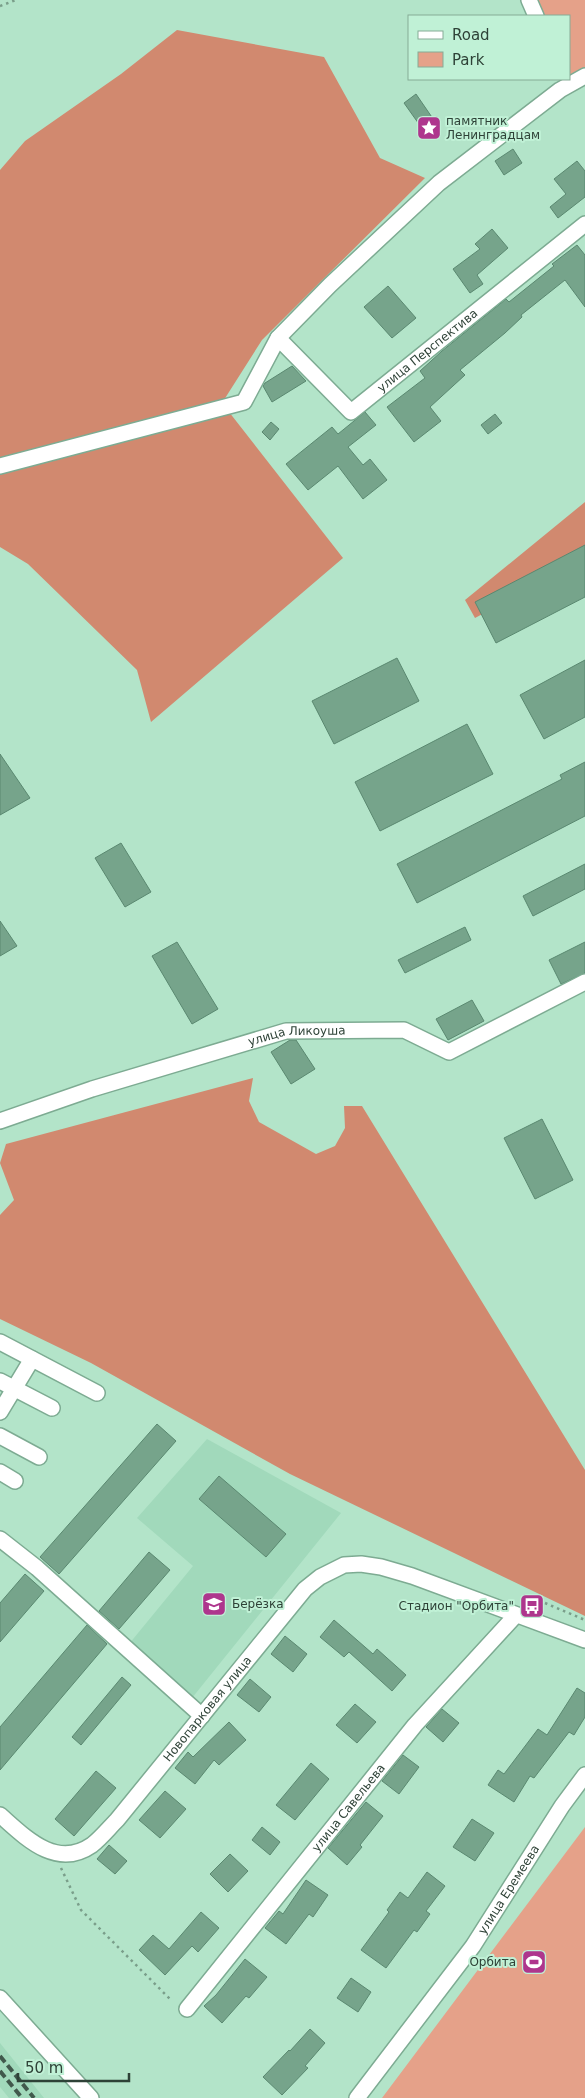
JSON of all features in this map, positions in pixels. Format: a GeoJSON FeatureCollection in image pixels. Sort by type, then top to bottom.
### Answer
{"type":"FeatureCollection","features":[{"type":"Feature","properties":{"kind":"street"},"geometry":{"type":"LineString","coordinates":[[529,0],[536,15]]}},
{"type":"Feature","properties":{"kind":"street"},"geometry":{"type":"LineString","coordinates":[[0,466],[244,402],[278,338],[330,285],[439,183],[559,84],[585,76]]}},
{"type":"Feature","properties":{"kind":"street","name":"улица Перспектива"},"geometry":{"type":"LineString","coordinates":[[278,338],[351,412],[585,224]]}},
{"type":"Feature","properties":{"kind":"street","name":"улица Ликоуша"},"geometry":{"type":"LineString","coordinates":[[0,1122],[92,1089],[286,1031],[404,1030],[449,1052],[585,982]]}},
{"type":"Feature","properties":{"kind":"street"},"geometry":{"type":"LineString","coordinates":[[0,1342],[97,1393]]}},
{"type":"Feature","properties":{"kind":"street"},"geometry":{"type":"LineString","coordinates":[[0,1412],[32,1358]]}},
{"type":"Feature","properties":{"kind":"street"},"geometry":{"type":"LineString","coordinates":[[0,1381],[52,1408]]}},
{"type":"Feature","properties":{"kind":"street"},"geometry":{"type":"LineString","coordinates":[[0,1436],[39,1457]]}},
{"type":"Feature","properties":{"kind":"street"},"geometry":{"type":"LineString","coordinates":[[0,1472],[15,1481]]}},
{"type":"Feature","properties":{"kind":"street"},"geometry":{"type":"LineString","coordinates":[[0,1539],[37,1568],[202,1716]]}},
{"type":"Feature","properties":{"kind":"street","name":"Новопарковая улица"},"geometry":{"type":"LineString","coordinates":[[54,1853],[73,1852],[91,1845],[118,1820],[305,1589],[320,1577],[344,1565],[361,1564],[381,1567],[412,1576],[516,1615]]}},
{"type":"Feature","properties":{"kind":"street"},"geometry":{"type":"LineString","coordinates":[[516,1615],[585,1640]]}},
{"type":"Feature","properties":{"kind":"street","name":"улица Савельева"},"geometry":{"type":"LineString","coordinates":[[187,2009],[415,1725],[516,1615]]}},
{"type":"Feature","properties":{"kind":"street","name":"улица Еремеева"},"geometry":{"type":"LineString","coordinates":[[357,2098],[473,1946],[562,1806],[585,1775]]}},
{"type":"Feature","properties":{"kind":"street"},"geometry":{"type":"LineString","coordinates":[[0,1815],[36,1845],[54,1853]]}},
{"type":"Feature","properties":{"kind":"street"},"geometry":{"type":"LineString","coordinates":[[0,1998],[91,2098]]}},
{"type":"Feature","properties":{"kind":"path"},"geometry":{"type":"LineString","coordinates":[[0,6],[16,0]]}},
{"type":"Feature","properties":{"kind":"path"},"geometry":{"type":"LineString","coordinates":[[545,1603],[585,1620]]}},
{"type":"Feature","properties":{"kind":"path"},"geometry":{"type":"LineString","coordinates":[[54,1853],[81,1910],[172,2001]]}},
{"type":"Feature","properties":{"kind":"shaded area"},"geometry":{"type":"Polygon","coordinates":[[[177,30],[324,57],[380,158],[425,178],[262,340],[222,403],[343,558],[151,722],[137,670],[28,564],[0,547],[0,170],[25,141],[121,74],[177,30]]]}},
{"type":"Feature","properties":{"kind":"shaded area"},"geometry":{"type":"Polygon","coordinates":[[[585,502],[585,551],[568,568],[475,618],[465,600],[585,502]]]}},
{"type":"Feature","properties":{"kind":"shaded area"},"geometry":{"type":"Polygon","coordinates":[[[253,1078],[249,1101],[259,1122],[316,1154],[335,1146],[345,1128],[344,1106],[362,1106],[585,1470],[585,1616],[290,1474],[91,1363],[0,1319],[0,1215],[14,1200],[0,1163],[6,1144],[253,1078]]]}},
{"type":"Feature","properties":{"kind":"shaded area","name":"Берёзка"},"geometry":{"type":"Polygon","coordinates":[[[207,1439],[341,1513],[192,1698],[129,1644],[193,1566],[137,1518],[207,1439]]]}},
{"type":"Feature","properties":{"kind":"shaded area"},"geometry":{"type":"Polygon","coordinates":[[[0,2043],[44,2098],[9,2098],[0,2087],[0,2043]]]}},
{"type":"Feature","properties":{"kind":"green space"},"geometry":{"type":"Polygon","coordinates":[[[538,0],[585,0],[585,70],[570,78],[570,15],[544,15],[538,0]]]}},
{"type":"Feature","properties":{"kind":"green space","name":"Орбита"},"geometry":{"type":"Polygon","coordinates":[[[585,1827],[585,2098],[382,2098],[585,1827]]]}},
{"type":"Feature","properties":{"kind":"building"},"geometry":{"type":"Polygon","coordinates":[[[416,94],[438,126],[426,134],[404,103],[416,94]]]}},
{"type":"Feature","properties":{"kind":"building"},"geometry":{"type":"Polygon","coordinates":[[[513,149],[522,163],[504,175],[495,161],[513,149]]]}},
{"type":"Feature","properties":{"kind":"building"},"geometry":{"type":"Polygon","coordinates":[[[577,161],[585,171],[585,197],[558,218],[550,207],[566,194],[554,179],[577,161]]]}},
{"type":"Feature","properties":{"kind":"building"},"geometry":{"type":"Polygon","coordinates":[[[492,229],[508,248],[477,275],[483,284],[470,293],[453,269],[480,249],[475,244],[492,229]]]}},
{"type":"Feature","properties":{"kind":"building"},"geometry":{"type":"Polygon","coordinates":[[[577,245],[585,255],[585,307],[565,280],[521,315],[522,317],[505,333],[460,370],[465,375],[430,407],[441,421],[414,442],[387,407],[425,378],[420,371],[442,351],[506,299],[509,302],[577,245]]]}},
{"type":"Feature","properties":{"kind":"building"},"geometry":{"type":"Polygon","coordinates":[[[388,286],[416,318],[392,338],[364,307],[388,286]]]}},
{"type":"Feature","properties":{"kind":"building"},"geometry":{"type":"Polygon","coordinates":[[[292,366],[306,381],[272,402],[263,386],[292,366]]]}},
{"type":"Feature","properties":{"kind":"building"},"geometry":{"type":"Polygon","coordinates":[[[365,412],[376,425],[348,447],[363,465],[370,459],[387,480],[363,499],[338,466],[308,490],[286,464],[332,427],[338,434],[365,412]]]}},
{"type":"Feature","properties":{"kind":"building"},"geometry":{"type":"Polygon","coordinates":[[[495,414],[502,423],[488,434],[481,425],[495,414]]]}},
{"type":"Feature","properties":{"kind":"building"},"geometry":{"type":"Polygon","coordinates":[[[271,422],[279,429],[270,440],[262,432],[271,422]]]}},
{"type":"Feature","properties":{"kind":"building"},"geometry":{"type":"Polygon","coordinates":[[[585,545],[585,597],[496,643],[475,602],[585,545]]]}},
{"type":"Feature","properties":{"kind":"building"},"geometry":{"type":"Polygon","coordinates":[[[397,658],[419,701],[334,744],[312,701],[397,658]]]}},
{"type":"Feature","properties":{"kind":"building"},"geometry":{"type":"Polygon","coordinates":[[[585,660],[585,717],[544,739],[520,695],[585,660]]]}},
{"type":"Feature","properties":{"kind":"building"},"geometry":{"type":"Polygon","coordinates":[[[467,724],[493,774],[380,831],[355,782],[467,724]]]}},
{"type":"Feature","properties":{"kind":"building"},"geometry":{"type":"Polygon","coordinates":[[[0,754],[30,798],[0,815],[0,754]]]}},
{"type":"Feature","properties":{"kind":"building"},"geometry":{"type":"Polygon","coordinates":[[[585,762],[585,816],[417,903],[397,864],[562,779],[560,775],[585,762]]]}},
{"type":"Feature","properties":{"kind":"building"},"geometry":{"type":"Polygon","coordinates":[[[121,843],[151,892],[125,907],[95,858],[121,843]]]}},
{"type":"Feature","properties":{"kind":"building"},"geometry":{"type":"Polygon","coordinates":[[[585,864],[585,889],[533,916],[523,896],[585,864]]]}},
{"type":"Feature","properties":{"kind":"building"},"geometry":{"type":"Polygon","coordinates":[[[0,921],[17,946],[0,956],[0,921]]]}},
{"type":"Feature","properties":{"kind":"building"},"geometry":{"type":"Polygon","coordinates":[[[465,927],[471,940],[405,973],[398,960],[465,927]]]}},
{"type":"Feature","properties":{"kind":"building"},"geometry":{"type":"Polygon","coordinates":[[[177,942],[218,1009],[192,1024],[152,956],[177,942]]]}},
{"type":"Feature","properties":{"kind":"building"},"geometry":{"type":"Polygon","coordinates":[[[585,942],[585,973],[561,984],[549,960],[585,942]]]}},
{"type":"Feature","properties":{"kind":"building"},"geometry":{"type":"Polygon","coordinates":[[[472,1000],[484,1021],[448,1040],[436,1019],[472,1000]]]}},
{"type":"Feature","properties":{"kind":"building"},"geometry":{"type":"Polygon","coordinates":[[[290,1040],[296,1040],[315,1069],[291,1084],[271,1052],[290,1040]]]}},
{"type":"Feature","properties":{"kind":"building"},"geometry":{"type":"Polygon","coordinates":[[[542,1119],[573,1180],[535,1199],[504,1138],[542,1119]]]}},
{"type":"Feature","properties":{"kind":"building"},"geometry":{"type":"Polygon","coordinates":[[[157,1424],[176,1441],[59,1574],[40,1557],[157,1424]]]}},
{"type":"Feature","properties":{"kind":"building"},"geometry":{"type":"Polygon","coordinates":[[[219,1476],[286,1534],[266,1557],[199,1499],[219,1476]]]}},
{"type":"Feature","properties":{"kind":"building"},"geometry":{"type":"Polygon","coordinates":[[[149,1552],[170,1570],[119,1629],[99,1611],[149,1552]]]}},
{"type":"Feature","properties":{"kind":"building"},"geometry":{"type":"Polygon","coordinates":[[[25,1574],[44,1591],[0,1642],[0,1603],[25,1574]]]}},
{"type":"Feature","properties":{"kind":"building"},"geometry":{"type":"Polygon","coordinates":[[[334,1620],[373,1654],[377,1649],[406,1675],[392,1691],[349,1652],[344,1657],[320,1637],[334,1620]]]}},
{"type":"Feature","properties":{"kind":"building"},"geometry":{"type":"Polygon","coordinates":[[[87,1625],[107,1644],[0,1770],[0,1727],[87,1625]]]}},
{"type":"Feature","properties":{"kind":"building"},"geometry":{"type":"Polygon","coordinates":[[[285,1636],[307,1654],[293,1672],[271,1654],[285,1636]]]}},
{"type":"Feature","properties":{"kind":"building"},"geometry":{"type":"Polygon","coordinates":[[[122,1677],[131,1685],[81,1745],[72,1737],[122,1677]]]}},
{"type":"Feature","properties":{"kind":"building"},"geometry":{"type":"Polygon","coordinates":[[[250,1679],[271,1697],[259,1712],[237,1695],[250,1679]]]}},
{"type":"Feature","properties":{"kind":"building"},"geometry":{"type":"Polygon","coordinates":[[[577,1688],[585,1693],[585,1717],[574,1735],[569,1732],[534,1778],[530,1776],[514,1802],[488,1785],[498,1770],[504,1774],[538,1729],[547,1735],[577,1688]]]}},
{"type":"Feature","properties":{"kind":"building"},"geometry":{"type":"Polygon","coordinates":[[[355,1704],[376,1722],[357,1743],[336,1725],[355,1704]]]}},
{"type":"Feature","properties":{"kind":"building"},"geometry":{"type":"Polygon","coordinates":[[[442,1709],[459,1723],[443,1742],[426,1727],[442,1709]]]}},
{"type":"Feature","properties":{"kind":"building"},"geometry":{"type":"Polygon","coordinates":[[[229,1722],[246,1740],[219,1765],[214,1760],[195,1784],[175,1768],[188,1752],[193,1757],[229,1722]]]}},
{"type":"Feature","properties":{"kind":"building"},"geometry":{"type":"Polygon","coordinates":[[[403,1755],[419,1767],[399,1794],[382,1781],[403,1755]]]}},
{"type":"Feature","properties":{"kind":"building"},"geometry":{"type":"Polygon","coordinates":[[[311,1763],[329,1779],[295,1820],[276,1805],[311,1763]]]}},
{"type":"Feature","properties":{"kind":"building"},"geometry":{"type":"Polygon","coordinates":[[[96,1771],[116,1788],[74,1836],[55,1819],[96,1771]]]}},
{"type":"Feature","properties":{"kind":"building"},"geometry":{"type":"Polygon","coordinates":[[[165,1791],[186,1809],[160,1838],[139,1820],[165,1791]]]}},
{"type":"Feature","properties":{"kind":"building"},"geometry":{"type":"Polygon","coordinates":[[[366,1802],[383,1816],[347,1865],[328,1848],[366,1802]]]}},
{"type":"Feature","properties":{"kind":"building"},"geometry":{"type":"Polygon","coordinates":[[[472,1819],[494,1833],[475,1861],[453,1847],[472,1819]]]}},
{"type":"Feature","properties":{"kind":"building"},"geometry":{"type":"Polygon","coordinates":[[[262,1827],[280,1842],[270,1855],[252,1840],[262,1827]]]}},
{"type":"Feature","properties":{"kind":"building"},"geometry":{"type":"Polygon","coordinates":[[[109,1845],[127,1861],[115,1874],[97,1859],[109,1845]]]}},
{"type":"Feature","properties":{"kind":"building"},"geometry":{"type":"Polygon","coordinates":[[[230,1854],[248,1871],[228,1892],[210,1874],[230,1854]]]}},
{"type":"Feature","properties":{"kind":"building"},"geometry":{"type":"Polygon","coordinates":[[[427,1872],[445,1886],[426,1911],[430,1914],[417,1932],[414,1930],[386,1968],[361,1950],[389,1912],[387,1910],[400,1892],[408,1898],[427,1872]]]}},
{"type":"Feature","properties":{"kind":"building"},"geometry":{"type":"Polygon","coordinates":[[[306,1880],[328,1895],[313,1917],[309,1914],[286,1944],[265,1928],[279,1911],[283,1914],[306,1880]]]}},
{"type":"Feature","properties":{"kind":"building"},"geometry":{"type":"Polygon","coordinates":[[[201,1912],[219,1928],[198,1952],[192,1946],[165,1975],[139,1950],[153,1935],[169,1949],[201,1912]]]}},
{"type":"Feature","properties":{"kind":"building"},"geometry":{"type":"Polygon","coordinates":[[[245,1959],[267,1977],[249,1998],[246,1996],[222,2023],[204,2006],[216,1995],[245,1959]]]}},
{"type":"Feature","properties":{"kind":"building"},"geometry":{"type":"Polygon","coordinates":[[[351,1978],[371,1992],[358,2012],[337,1998],[351,1978]]]}},
{"type":"Feature","properties":{"kind":"building"},"geometry":{"type":"Polygon","coordinates":[[[310,2029],[325,2043],[305,2066],[308,2068],[282,2095],[263,2077],[310,2029]]]}},
{"type":"Feature","properties":{"kind":"railway"},"geometry":{"type":"LineString","coordinates":[[0,2056],[34,2098]]}},
{"type":"Feature","properties":{"kind":"railway"},"geometry":{"type":"LineString","coordinates":[[0,2071],[22,2098]]}},
{"type":"Feature","properties":{"kind":"place","name":"памятник Ленинградцам"},"geometry":{"type":"Point","coordinates":[429,128]}},
{"type":"Feature","properties":{"kind":"place","name":"Берёзка"},"geometry":{"type":"Point","coordinates":[214,1604]}},
{"type":"Feature","properties":{"kind":"place","name":"Стадион \"Орбита\""},"geometry":{"type":"Point","coordinates":[532,1606]}},
{"type":"Feature","properties":{"kind":"place","name":"Орбита"},"geometry":{"type":"Point","coordinates":[534,1962]}}]}
